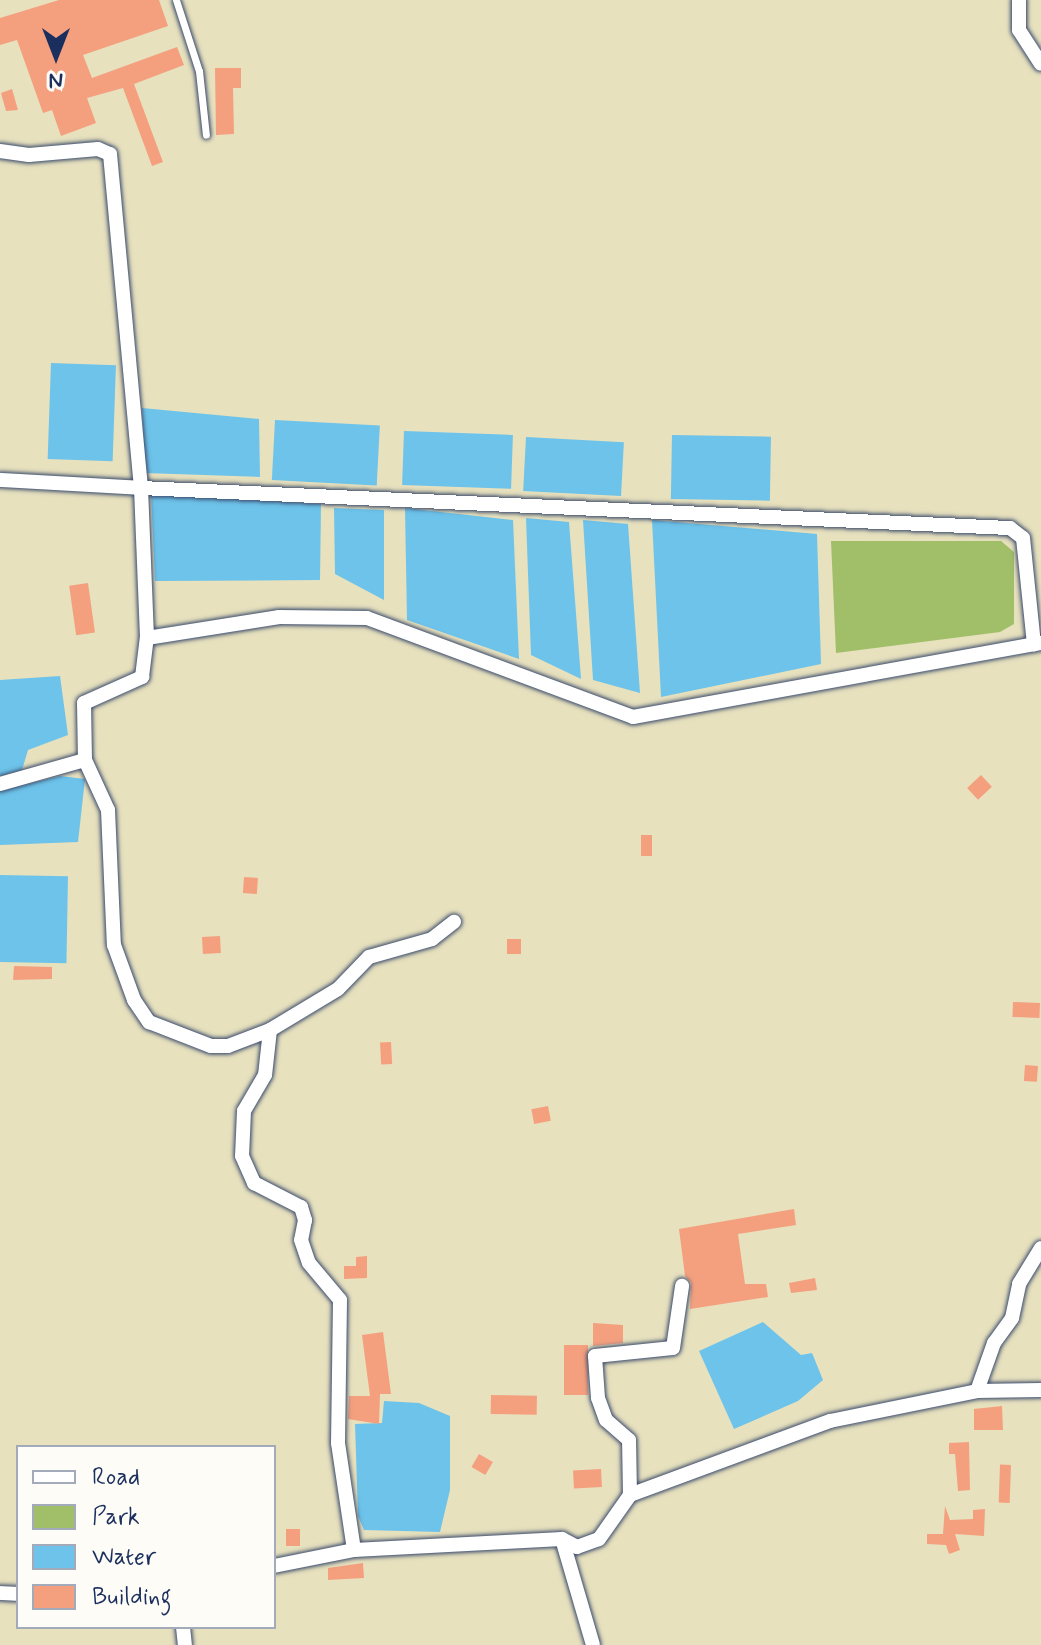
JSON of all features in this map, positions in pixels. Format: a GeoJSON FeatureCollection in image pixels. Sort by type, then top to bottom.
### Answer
{"type":"FeatureCollection","features":[{"type":"Feature","properties":{"kind":"street"},"geometry":{"type":"LineString","coordinates":[[1019,0],[1019,30],[1041,64]]}},
{"type":"Feature","properties":{"kind":"street"},"geometry":{"type":"LineString","coordinates":[[0,151],[29,155],[98,149],[110,154],[141,488],[147,638],[142,677],[84,703],[85,760],[108,810],[114,945],[134,1000],[149,1022],[211,1046],[228,1046],[270,1030],[338,989],[369,957],[432,939],[454,922]]}},
{"type":"Feature","properties":{"kind":"street"},"geometry":{"type":"LineString","coordinates":[[0,480],[1010,528],[1023,538],[1037,644],[633,717],[367,618],[279,617],[147,638]]}},
{"type":"Feature","properties":{"kind":"street"},"geometry":{"type":"LineString","coordinates":[[0,784],[85,760]]}},
{"type":"Feature","properties":{"kind":"street"},"geometry":{"type":"LineString","coordinates":[[270,1030],[265,1075],[244,1111],[242,1156],[254,1183],[301,1207],[305,1220],[301,1240],[309,1263],[340,1300],[337,1431],[342,1499],[354,1550]]}},
{"type":"Feature","properties":{"kind":"street"},"geometry":{"type":"LineString","coordinates":[[977,1391],[994,1343],[1012,1318],[1019,1284],[1041,1248]]}},
{"type":"Feature","properties":{"kind":"street"},"geometry":{"type":"LineString","coordinates":[[630,1495],[629,1440],[606,1420],[598,1398],[595,1356],[673,1348],[682,1286]]}},
{"type":"Feature","properties":{"kind":"street"},"geometry":{"type":"LineString","coordinates":[[276,1566],[354,1550],[562,1539],[577,1547],[599,1539],[630,1495],[830,1421],[977,1391],[1041,1390]]}},
{"type":"Feature","properties":{"kind":"street"},"geometry":{"type":"LineString","coordinates":[[562,1539],[593,1645]]}},
{"type":"Feature","properties":{"kind":"lane"},"geometry":{"type":"LineString","coordinates":[[176,0],[199,71],[206,135]]}},
{"type":"Feature","properties":{"kind":"green space"},"geometry":{"type":"Polygon","coordinates":[[[831,541],[1001,541],[1014,552],[1014,624],[1000,632],[836,653],[831,541]]]}},
{"type":"Feature","properties":{"kind":"water"},"geometry":{"type":"Polygon","coordinates":[[[51,363],[116,365],[113,461],[48,459],[51,363]]]}},
{"type":"Feature","properties":{"kind":"water"},"geometry":{"type":"Polygon","coordinates":[[[142,408],[259,419],[260,477],[145,473],[142,408]]]}},
{"type":"Feature","properties":{"kind":"water"},"geometry":{"type":"Polygon","coordinates":[[[275,420],[380,425],[377,485],[272,480],[275,420]]]}},
{"type":"Feature","properties":{"kind":"water"},"geometry":{"type":"Polygon","coordinates":[[[404,431],[513,435],[511,489],[402,485],[404,431]]]}},
{"type":"Feature","properties":{"kind":"water"},"geometry":{"type":"Polygon","coordinates":[[[672,435],[771,437],[770,501],[671,499],[672,435]]]}},
{"type":"Feature","properties":{"kind":"water"},"geometry":{"type":"Polygon","coordinates":[[[526,437],[624,442],[621,496],[523,491],[526,437]]]}},
{"type":"Feature","properties":{"kind":"water"},"geometry":{"type":"Polygon","coordinates":[[[151,494],[321,504],[320,580],[155,581],[151,494]]]}},
{"type":"Feature","properties":{"kind":"water"},"geometry":{"type":"Polygon","coordinates":[[[334,508],[384,510],[384,600],[335,574],[334,508]]]}},
{"type":"Feature","properties":{"kind":"water"},"geometry":{"type":"Polygon","coordinates":[[[405,508],[513,520],[519,659],[407,620],[405,508]]]}},
{"type":"Feature","properties":{"kind":"water"},"geometry":{"type":"Polygon","coordinates":[[[526,518],[569,522],[581,679],[531,655],[526,518]]]}},
{"type":"Feature","properties":{"kind":"water"},"geometry":{"type":"Polygon","coordinates":[[[583,520],[628,524],[640,693],[593,680],[583,520]]]}},
{"type":"Feature","properties":{"kind":"water"},"geometry":{"type":"Polygon","coordinates":[[[652,520],[817,534],[821,664],[661,697],[652,520]]]}},
{"type":"Feature","properties":{"kind":"water"},"geometry":{"type":"Polygon","coordinates":[[[60,676],[68,735],[28,750],[22,770],[0,776],[0,680],[60,676]]]}},
{"type":"Feature","properties":{"kind":"water"},"geometry":{"type":"Polygon","coordinates":[[[60,776],[85,779],[78,842],[0,845],[0,791],[60,776]]]}},
{"type":"Feature","properties":{"kind":"water"},"geometry":{"type":"Polygon","coordinates":[[[0,875],[68,876],[66,963],[0,962],[0,875]]]}},
{"type":"Feature","properties":{"kind":"water"},"geometry":{"type":"Polygon","coordinates":[[[763,1322],[801,1355],[812,1353],[823,1380],[798,1401],[734,1429],[699,1351],[763,1322]]]}},
{"type":"Feature","properties":{"kind":"water"},"geometry":{"type":"Polygon","coordinates":[[[384,1401],[419,1403],[450,1416],[450,1490],[440,1532],[364,1530],[358,1516],[355,1424],[382,1423],[384,1401]]]}},
{"type":"Feature","properties":{"kind":"building"},"geometry":{"type":"Polygon","coordinates":[[[59,0],[159,0],[168,26],[83,55],[92,78],[177,47],[184,65],[134,84],[163,162],[152,166],[123,88],[87,98],[96,123],[61,136],[52,110],[43,113],[17,40],[0,45],[0,18],[59,0]]]}},
{"type":"Feature","properties":{"kind":"building"},"geometry":{"type":"Polygon","coordinates":[[[215,68],[241,68],[241,88],[233,88],[234,134],[216,135],[215,68]]]}},
{"type":"Feature","properties":{"kind":"building"},"geometry":{"type":"Polygon","coordinates":[[[12,89],[18,110],[6,111],[1,93],[12,89]]]}},
{"type":"Feature","properties":{"kind":"building"},"geometry":{"type":"Polygon","coordinates":[[[88,583],[95,633],[76,635],[69,586],[88,583]]]}},
{"type":"Feature","properties":{"kind":"building"},"geometry":{"type":"Polygon","coordinates":[[[981,775],[992,787],[978,800],[967,788],[981,775]]]}},
{"type":"Feature","properties":{"kind":"building"},"geometry":{"type":"Polygon","coordinates":[[[641,835],[652,835],[652,856],[641,856],[641,835]]]}},
{"type":"Feature","properties":{"kind":"building"},"geometry":{"type":"Polygon","coordinates":[[[244,877],[258,878],[257,894],[243,893],[244,877]]]}},
{"type":"Feature","properties":{"kind":"building"},"geometry":{"type":"Polygon","coordinates":[[[220,936],[221,953],[203,954],[202,937],[220,936]]]}},
{"type":"Feature","properties":{"kind":"building"},"geometry":{"type":"Polygon","coordinates":[[[507,939],[521,939],[521,954],[507,954],[507,939]]]}},
{"type":"Feature","properties":{"kind":"building"},"geometry":{"type":"Polygon","coordinates":[[[14,966],[52,967],[52,979],[13,980],[14,966]]]}},
{"type":"Feature","properties":{"kind":"building"},"geometry":{"type":"Polygon","coordinates":[[[1013,1002],[1040,1003],[1039,1018],[1012,1017],[1013,1002]]]}},
{"type":"Feature","properties":{"kind":"building"},"geometry":{"type":"Polygon","coordinates":[[[391,1042],[392,1064],[381,1065],[380,1043],[391,1042]]]}},
{"type":"Feature","properties":{"kind":"building"},"geometry":{"type":"Polygon","coordinates":[[[1025,1065],[1038,1066],[1037,1082],[1024,1081],[1025,1065]]]}},
{"type":"Feature","properties":{"kind":"building"},"geometry":{"type":"Polygon","coordinates":[[[548,1106],[551,1121],[534,1124],[531,1109],[548,1106]]]}},
{"type":"Feature","properties":{"kind":"building"},"geometry":{"type":"Polygon","coordinates":[[[794,1209],[796,1225],[738,1234],[745,1284],[766,1284],[768,1297],[690,1309],[691,1283],[685,1276],[679,1229],[794,1209]]]}},
{"type":"Feature","properties":{"kind":"building"},"geometry":{"type":"Polygon","coordinates":[[[367,1256],[367,1278],[344,1279],[344,1266],[356,1266],[356,1257],[367,1256]]]}},
{"type":"Feature","properties":{"kind":"building"},"geometry":{"type":"Polygon","coordinates":[[[815,1278],[817,1290],[791,1293],[789,1283],[815,1278]]]}},
{"type":"Feature","properties":{"kind":"building"},"geometry":{"type":"Polygon","coordinates":[[[593,1323],[623,1325],[623,1343],[593,1346],[593,1323]]]}},
{"type":"Feature","properties":{"kind":"building"},"geometry":{"type":"Polygon","coordinates":[[[383,1332],[391,1394],[380,1394],[379,1424],[348,1419],[349,1396],[370,1396],[362,1335],[383,1332]]]}},
{"type":"Feature","properties":{"kind":"building"},"geometry":{"type":"Polygon","coordinates":[[[564,1345],[588,1345],[588,1395],[564,1395],[564,1345]]]}},
{"type":"Feature","properties":{"kind":"building"},"geometry":{"type":"Polygon","coordinates":[[[491,1395],[537,1396],[537,1415],[491,1414],[491,1395]]]}},
{"type":"Feature","properties":{"kind":"building"},"geometry":{"type":"Polygon","coordinates":[[[1002,1406],[1003,1430],[974,1430],[974,1409],[1002,1406]]]}},
{"type":"Feature","properties":{"kind":"building"},"geometry":{"type":"Polygon","coordinates":[[[969,1442],[970,1490],[958,1491],[955,1454],[949,1454],[949,1443],[969,1442]]]}},
{"type":"Feature","properties":{"kind":"building"},"geometry":{"type":"Polygon","coordinates":[[[479,1454],[493,1462],[485,1475],[472,1467],[479,1454]]]}},
{"type":"Feature","properties":{"kind":"building"},"geometry":{"type":"Polygon","coordinates":[[[1000,1465],[1011,1465],[1010,1503],[999,1503],[1000,1465]]]}},
{"type":"Feature","properties":{"kind":"building"},"geometry":{"type":"Polygon","coordinates":[[[601,1469],[602,1487],[574,1488],[573,1470],[601,1469]]]}},
{"type":"Feature","properties":{"kind":"building"},"geometry":{"type":"Polygon","coordinates":[[[945,1506],[950,1520],[973,1519],[973,1510],[985,1509],[984,1536],[955,1534],[960,1550],[949,1554],[946,1545],[927,1544],[927,1534],[943,1534],[945,1506]]]}},
{"type":"Feature","properties":{"kind":"building"},"geometry":{"type":"Polygon","coordinates":[[[286,1529],[300,1529],[300,1546],[286,1546],[286,1529]]]}},
{"type":"Feature","properties":{"kind":"building"},"geometry":{"type":"Polygon","coordinates":[[[363,1563],[364,1578],[328,1580],[328,1568],[363,1563]]]}}]}
